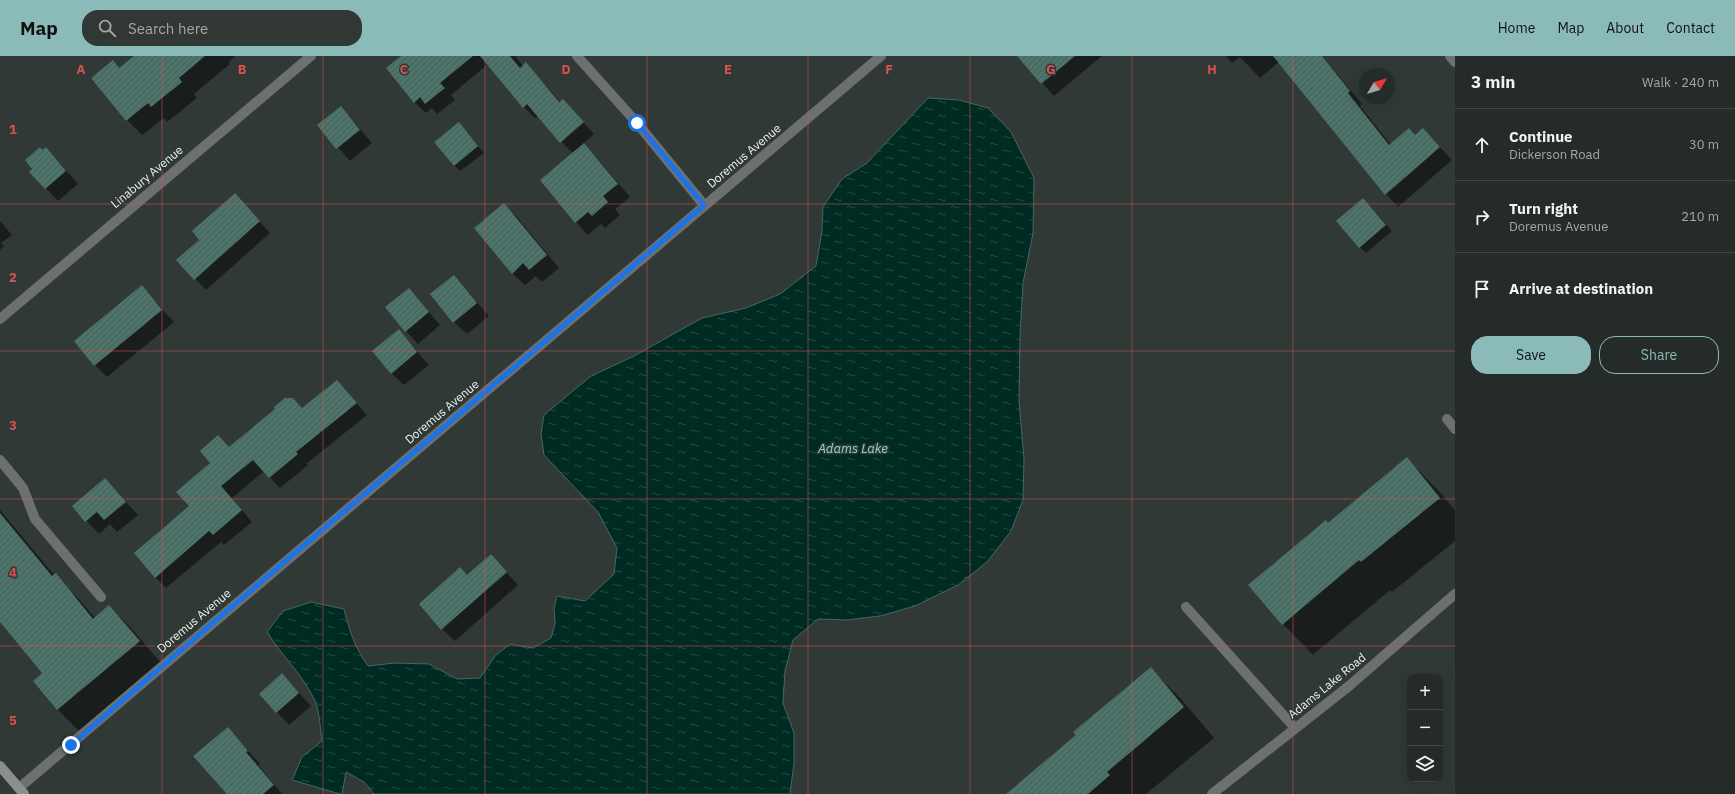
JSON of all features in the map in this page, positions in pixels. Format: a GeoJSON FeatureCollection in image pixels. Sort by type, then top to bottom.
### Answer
{"type":"FeatureCollection","features":[{"type":"Feature","properties":{"kind":"main road"},"geometry":{"type":"LineString","coordinates":[[0,766],[21,791]]}},
{"type":"Feature","properties":{"kind":"street","name":"Linabury Avenue"},"geometry":{"type":"LineString","coordinates":[[0,319],[310,56]]}},
{"type":"Feature","properties":{"kind":"street"},"geometry":{"type":"LineString","coordinates":[[577,56],[637,123],[704,205]]}},
{"type":"Feature","properties":{"kind":"street","name":"Doremus Avenue"},"geometry":{"type":"LineString","coordinates":[[21,791],[704,205],[836,96],[881,56]]}},
{"type":"Feature","properties":{"kind":"street"},"geometry":{"type":"LineString","coordinates":[[1450,56],[1455,62]]}},
{"type":"Feature","properties":{"kind":"street"},"geometry":{"type":"LineString","coordinates":[[1447,419],[1455,429]]}},
{"type":"Feature","properties":{"kind":"street"},"geometry":{"type":"LineString","coordinates":[[0,460],[23,488],[35,519],[101,597]]}},
{"type":"Feature","properties":{"kind":"street","name":"Adams Lake Road"},"geometry":{"type":"LineString","coordinates":[[1212,794],[1349,686],[1455,594]]}},
{"type":"Feature","properties":{"kind":"street"},"geometry":{"type":"LineString","coordinates":[[1186,607],[1295,728]]}},
{"type":"Feature","properties":{"kind":"water","name":"Adams Lake"},"geometry":{"type":"Polygon","coordinates":[[[928,98],[959,100],[988,108],[1011,132],[1034,178],[1033,233],[1023,283],[1020,335],[1019,401],[1024,459],[1023,500],[1011,531],[987,562],[958,585],[915,606],[880,616],[847,620],[818,619],[793,640],[785,671],[783,703],[794,733],[794,763],[790,794],[374,794],[364,782],[346,772],[342,794],[340,794],[292,780],[302,757],[322,741],[319,715],[315,701],[305,683],[267,632],[283,611],[311,602],[344,609],[353,639],[368,666],[395,663],[429,664],[457,679],[480,678],[495,656],[510,644],[533,648],[551,638],[555,624],[554,608],[557,596],[585,601],[614,574],[617,548],[598,512],[544,455],[541,434],[544,415],[591,376],[634,356],[702,318],[746,308],[780,294],[816,266],[822,231],[823,207],[842,179],[867,163],[928,98]]]}},
{"type":"Feature","properties":{"kind":"building"},"geometry":{"type":"Polygon","coordinates":[[[134,56],[205,56],[179,78],[182,82],[151,107],[148,103],[126,121],[91,78],[113,60],[119,68],[134,56]]]}},
{"type":"Feature","properties":{"kind":"building"},"geometry":{"type":"Polygon","coordinates":[[[401,56],[473,56],[440,83],[445,88],[425,104],[420,97],[414,103],[386,68],[401,56]]]}},
{"type":"Feature","properties":{"kind":"building"},"geometry":{"type":"Polygon","coordinates":[[[480,56],[510,56],[520,68],[526,62],[559,102],[563,99],[584,122],[560,143],[527,104],[523,108],[480,56]]]}},
{"type":"Feature","properties":{"kind":"building"},"geometry":{"type":"Polygon","coordinates":[[[1017,56],[1075,56],[1041,84],[1017,56]]]}},
{"type":"Feature","properties":{"kind":"building"},"geometry":{"type":"Polygon","coordinates":[[[1273,56],[1322,56],[1350,91],[1348,93],[1389,145],[1409,128],[1415,135],[1423,128],[1440,147],[1385,195],[1273,56]]]}},
{"type":"Feature","properties":{"kind":"building"},"geometry":{"type":"Polygon","coordinates":[[[341,106],[360,130],[336,149],[317,125],[341,106]]]}},
{"type":"Feature","properties":{"kind":"building"},"geometry":{"type":"Polygon","coordinates":[[[459,122],[478,146],[454,166],[434,142],[459,122]]]}},
{"type":"Feature","properties":{"kind":"building"},"geometry":{"type":"Polygon","coordinates":[[[584,143],[618,184],[603,196],[608,202],[592,216],[588,212],[575,223],[540,180],[584,143]]]}},
{"type":"Feature","properties":{"kind":"building"},"geometry":{"type":"Polygon","coordinates":[[[40,147],[42,150],[46,147],[66,171],[45,189],[29,172],[32,169],[25,160],[40,147]]]}},
{"type":"Feature","properties":{"kind":"building"},"geometry":{"type":"Polygon","coordinates":[[[235,193],[260,221],[194,280],[176,260],[199,240],[192,231],[235,193]]]}},
{"type":"Feature","properties":{"kind":"building"},"geometry":{"type":"Polygon","coordinates":[[[1363,198],[1386,225],[1359,248],[1336,221],[1363,198]]]}},
{"type":"Feature","properties":{"kind":"building"},"geometry":{"type":"Polygon","coordinates":[[[504,203],[547,255],[529,270],[523,263],[512,274],[474,228],[504,203]]]}},
{"type":"Feature","properties":{"kind":"building"},"geometry":{"type":"Polygon","coordinates":[[[454,275],[477,303],[453,323],[430,294],[454,275]]]}},
{"type":"Feature","properties":{"kind":"building"},"geometry":{"type":"Polygon","coordinates":[[[142,285],[162,310],[94,366],[74,341],[142,285]]]}},
{"type":"Feature","properties":{"kind":"building"},"geometry":{"type":"Polygon","coordinates":[[[409,288],[429,312],[405,332],[385,307],[409,288]]]}},
{"type":"Feature","properties":{"kind":"building"},"geometry":{"type":"Polygon","coordinates":[[[399,329],[417,352],[391,374],[372,351],[399,329]]]}},
{"type":"Feature","properties":{"kind":"building"},"geometry":{"type":"Polygon","coordinates":[[[337,380],[357,403],[296,452],[298,454],[269,478],[253,460],[221,486],[242,510],[213,535],[209,531],[155,578],[134,553],[189,506],[176,492],[210,463],[200,451],[218,435],[229,447],[275,409],[274,407],[285,398],[293,398],[302,408],[337,380]]]}},
{"type":"Feature","properties":{"kind":"building"},"geometry":{"type":"Polygon","coordinates":[[[1407,457],[1440,498],[1361,562],[1359,560],[1282,625],[1248,585],[1326,520],[1328,523],[1407,457]]]}},
{"type":"Feature","properties":{"kind":"building"},"geometry":{"type":"Polygon","coordinates":[[[105,478],[126,502],[104,520],[97,512],[85,522],[72,506],[105,478]]]}},
{"type":"Feature","properties":{"kind":"building"},"geometry":{"type":"Polygon","coordinates":[[[0,513],[52,576],[56,573],[93,619],[109,605],[140,641],[57,710],[33,681],[42,673],[0,622],[0,513]]]}},
{"type":"Feature","properties":{"kind":"building"},"geometry":{"type":"Polygon","coordinates":[[[491,554],[507,572],[441,630],[419,604],[460,567],[467,575],[491,554]]]}},
{"type":"Feature","properties":{"kind":"building"},"geometry":{"type":"Polygon","coordinates":[[[1151,667],[1184,707],[1107,772],[1110,775],[1088,794],[1006,794],[1076,735],[1073,732],[1151,667]]]}},
{"type":"Feature","properties":{"kind":"building"},"geometry":{"type":"Polygon","coordinates":[[[282,673],[299,693],[276,713],[259,694],[282,673]]]}},
{"type":"Feature","properties":{"kind":"building"},"geometry":{"type":"Polygon","coordinates":[[[228,727],[248,751],[246,752],[274,785],[263,794],[227,794],[193,756],[228,727]]]}},
{"type":"Feature","properties":{"kind":"route"},"geometry":{"type":"LineString","coordinates":[[71,745],[174,655],[602,294],[704,205],[637,123]]}}]}
